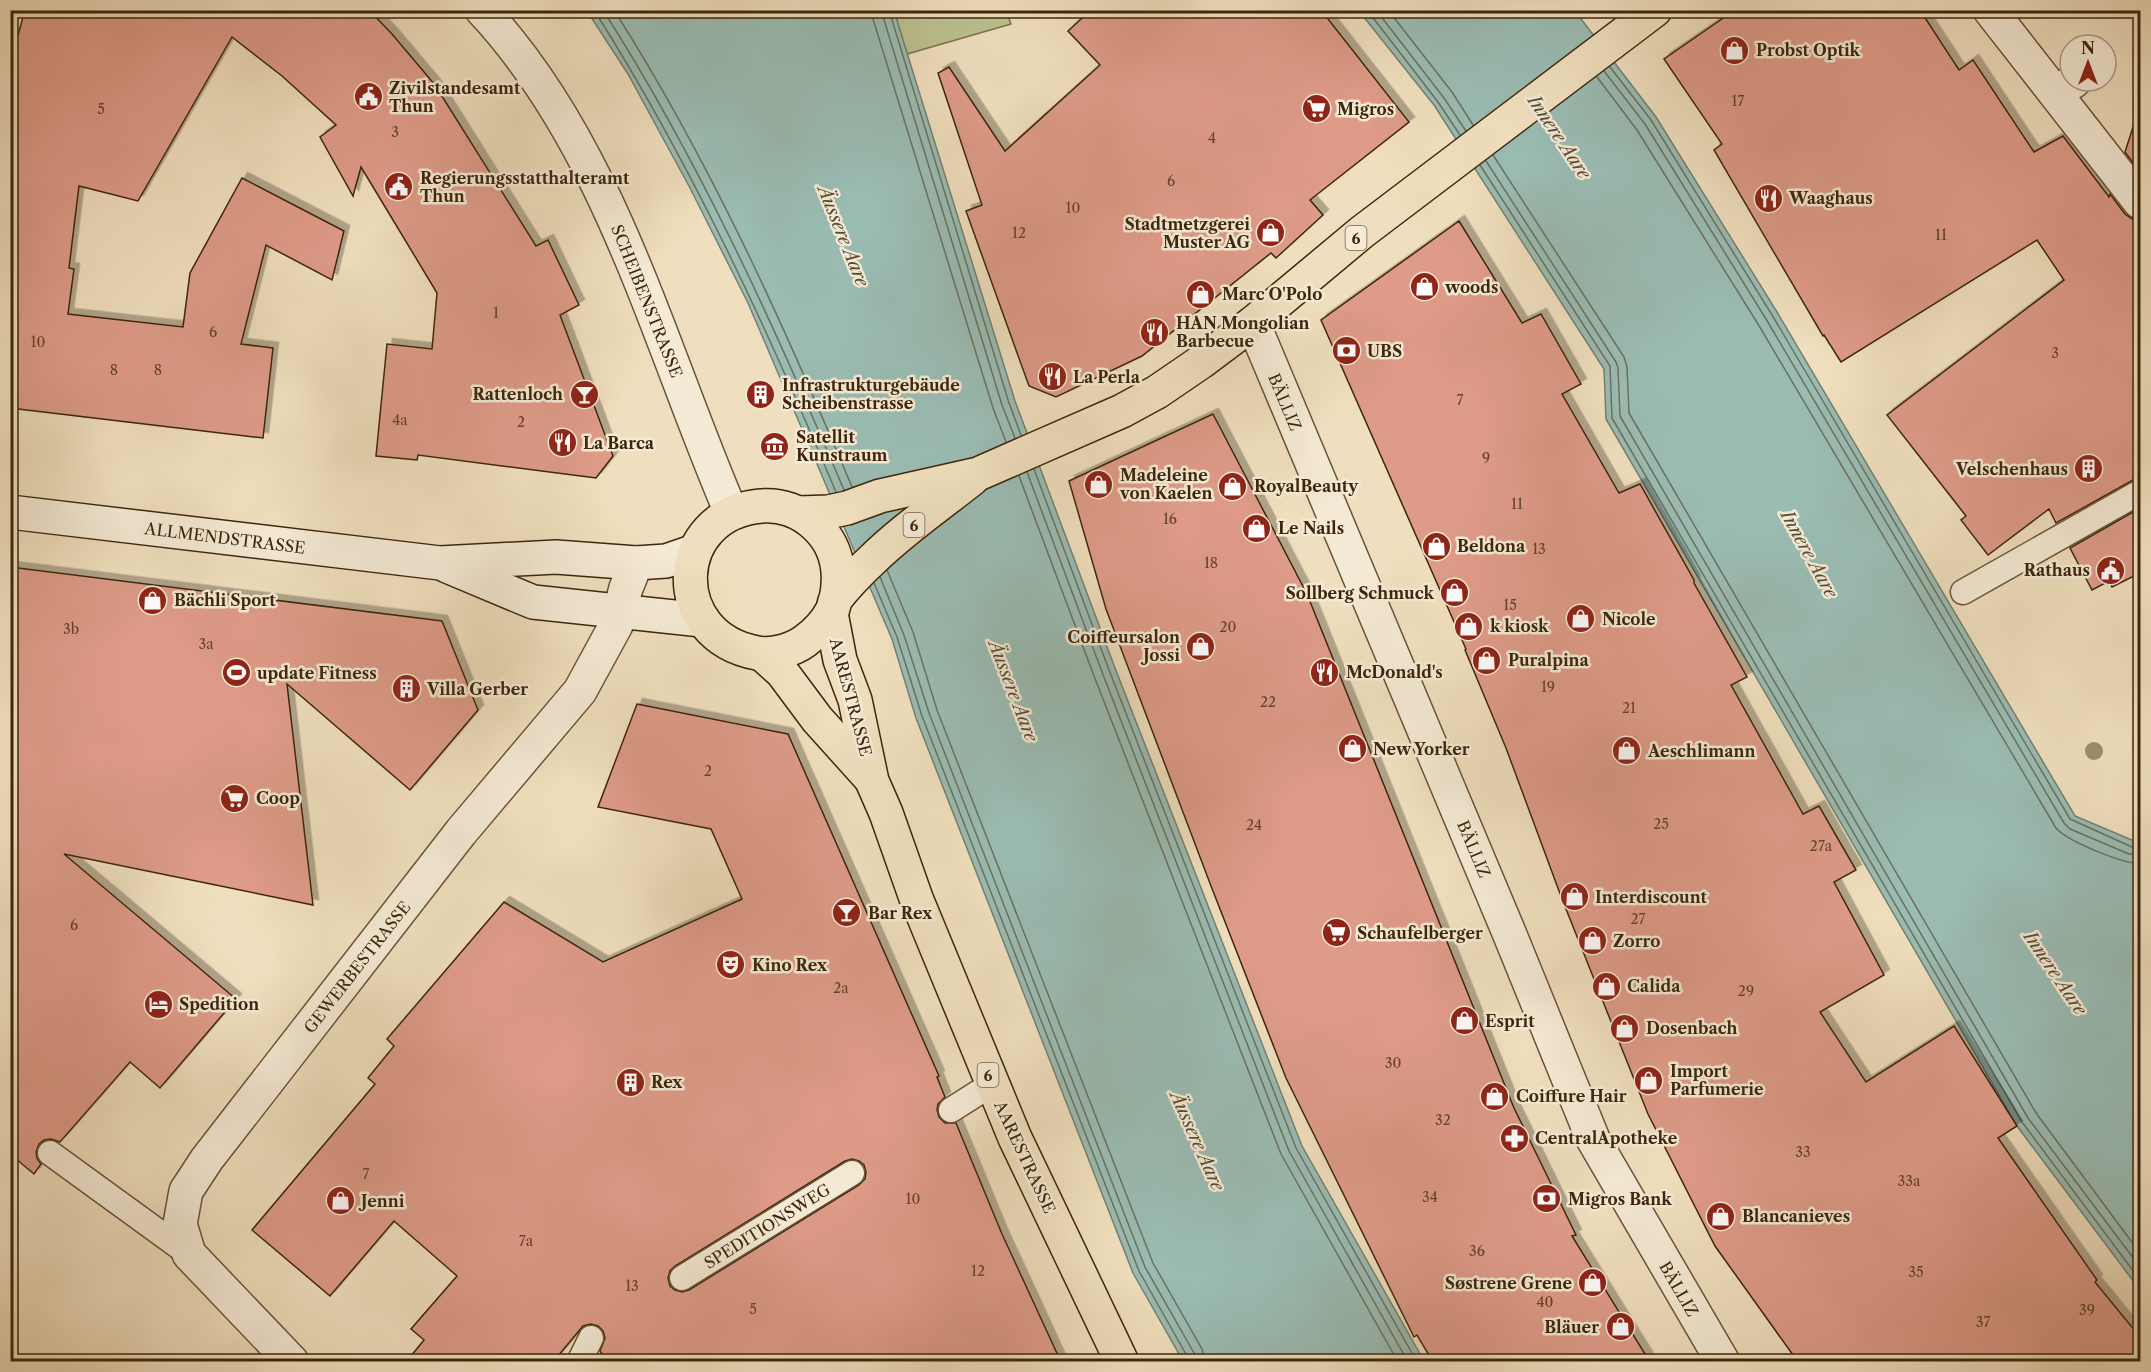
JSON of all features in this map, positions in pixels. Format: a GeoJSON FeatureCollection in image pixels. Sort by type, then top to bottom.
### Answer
{"type":"FeatureCollection","features":[{"type":"Feature","properties":{"kind":"main road","name":"6"},"geometry":{"type":"LineString","coordinates":[[813,512],[847,508],[880,496],[978,474],[1122,411],[1148,397],[1202,362],[1252,324],[1362,232],[1655,10]]}},
{"type":"Feature","properties":{"kind":"main road","name":"6"},"geometry":{"type":"LineString","coordinates":[[840,597],[882,551],[978,474]]}},
{"type":"Feature","properties":{"kind":"main road"},"geometry":{"type":"LineString","coordinates":[[765,505],[813,512],[817,527],[831,545],[838,566],[840,597],[819,630],[802,643],[783,651],[762,654],[744,651],[714,634],[702,620],[694,604],[690,586],[695,551],[704,535],[716,522],[747,507],[765,505]]}},
{"type":"Feature","properties":{"kind":"main road","name":"AARESTRASSE"},"geometry":{"type":"LineString","coordinates":[[840,597],[840,660],[855,700],[872,781],[886,813],[916,898],[1015,1138],[1122,1362]]}},
{"type":"Feature","properties":{"kind":"main road","name":"AARESTRASSE"},"geometry":{"type":"LineString","coordinates":[[762,654],[782,672],[817,719],[872,781]]}},
{"type":"Feature","properties":{"kind":"street","name":"SCHEIBENSTRASSE"},"geometry":{"type":"LineString","coordinates":[[482,10],[534,76],[574,139],[604,197],[660,329],[731,513]]}},
{"type":"Feature","properties":{"kind":"street"},"geometry":{"type":"LineString","coordinates":[[1990,10],[2058,80]]}},
{"type":"Feature","properties":{"kind":"street"},"geometry":{"type":"LineString","coordinates":[[2067,93],[2079,122],[2137,192]]}},
{"type":"Feature","properties":{"kind":"street","name":"BÄLLIZ"},"geometry":{"type":"LineString","coordinates":[[1252,324],[1510,935],[1593,1139],[1723,1362]]}},
{"type":"Feature","properties":{"kind":"street","name":"ALLMENDSTRASSE"},"geometry":{"type":"LineString","coordinates":[[10,512],[440,562],[556,557],[636,562],[666,561],[695,551]]}},
{"type":"Feature","properties":{"kind":"street","name":"ALLMENDSTRASSE"},"geometry":{"type":"LineString","coordinates":[[440,562],[533,602],[702,620]]}},
{"type":"Feature","properties":{"kind":"street","name":"GEWERBESTRASSE"},"geometry":{"type":"LineString","coordinates":[[292,1362],[189,1254],[180,1224],[186,1191],[207,1160],[461,832],[580,691],[616,625],[636,562]]}},
{"type":"Feature","properties":{"kind":"lane"},"geometry":{"type":"LineString","coordinates":[[1963,592],[2140,492]]}},
{"type":"Feature","properties":{"kind":"lane"},"geometry":{"type":"LineString","coordinates":[[951,1110],[992,1084]]}},
{"type":"Feature","properties":{"kind":"lane"},"geometry":{"type":"LineString","coordinates":[[50,1153],[189,1254]]}},
{"type":"Feature","properties":{"kind":"lane","name":"SPEDITIONSWEG"},"geometry":{"type":"LineString","coordinates":[[682,1278],[852,1173]]}},
{"type":"Feature","properties":{"kind":"lane"},"geometry":{"type":"LineString","coordinates":[[579,1362],[591,1338]]}},
{"type":"Feature","properties":{"kind":"green space"},"geometry":{"type":"Polygon","coordinates":[[[894,11],[1006,11],[1011,24],[907,54],[894,11]]]}},
{"type":"Feature","properties":{"kind":"water","name":"Äussere Aare"},"geometry":{"type":"Polygon","coordinates":[[[587,11],[894,11],[1015,401],[1115,668],[1302,1146],[1424,1361],[1183,1361],[1133,1273],[916,718],[892,639],[748,303],[690,188],[628,74],[587,11]]]}},
{"type":"Feature","properties":{"kind":"water","name":"Innere Aare"},"geometry":{"type":"Polygon","coordinates":[[[1359,11],[1575,11],[1656,117],[1777,312],[2075,816],[2134,841],[2140,839],[2140,1290],[2017,1126],[1606,419],[1604,369],[1434,105],[1359,11]]]}},
{"type":"Feature","properties":{"kind":"building"},"geometry":{"type":"Polygon","coordinates":[[[25,10],[369,10],[435,85],[536,246],[548,240],[579,305],[560,315],[613,456],[596,478],[418,455],[417,460],[376,456],[387,344],[432,349],[437,293],[361,167],[353,196],[320,137],[336,125],[282,76],[232,37],[138,201],[79,186],[69,268],[74,269],[68,314],[183,327],[190,273],[242,178],[344,231],[332,280],[266,245],[241,344],[273,348],[263,438],[10,408],[10,64],[25,10]]]}},
{"type":"Feature","properties":{"kind":"building"},"geometry":{"type":"Polygon","coordinates":[[[1091,10],[1321,10],[1409,122],[1310,200],[1323,215],[1276,258],[1271,253],[1142,356],[1056,397],[1029,386],[966,211],[982,205],[938,73],[949,67],[1005,151],[1100,65],[1068,31],[1091,10]]]}},
{"type":"Feature","properties":{"kind":"building"},"geometry":{"type":"Polygon","coordinates":[[[1735,10],[1920,10],[1959,70],[1973,60],[2034,152],[2063,136],[2109,197],[2110,194],[2125,214],[2132,219],[2140,220],[2140,478],[2056,523],[2049,509],[1988,555],[1961,520],[1966,516],[1887,415],[2064,280],[2037,240],[1841,362],[1823,336],[1714,150],[1722,144],[1664,59],[1735,10]]]}},
{"type":"Feature","properties":{"kind":"building"},"geometry":{"type":"Polygon","coordinates":[[[2134,124],[2140,125],[2140,172],[2125,152],[2134,124]]]}},
{"type":"Feature","properties":{"kind":"building"},"geometry":{"type":"Polygon","coordinates":[[[1459,221],[1522,323],[1541,314],[1581,384],[1562,394],[1619,493],[1640,484],[1747,677],[1731,685],[1803,814],[1819,806],[1856,870],[1834,882],[1884,975],[1820,1012],[1866,1082],[1954,1026],[2017,1126],[1998,1138],[2097,1280],[2095,1282],[2140,1337],[2140,1362],[1798,1362],[1715,1246],[1648,1114],[1466,649],[1321,320],[1459,221]]]}},
{"type":"Feature","properties":{"kind":"building"},"geometry":{"type":"Polygon","coordinates":[[[1213,414],[1307,594],[1514,1108],[1576,1235],[1572,1236],[1650,1362],[1433,1362],[1417,1335],[1414,1337],[1286,1078],[1106,609],[1069,481],[1213,414]]]}},
{"type":"Feature","properties":{"kind":"building","name":"Rathaus"},"geometry":{"type":"Polygon","coordinates":[[[2140,508],[2140,573],[2112,587],[2109,581],[2092,590],[2070,548],[2140,508]]]}},
{"type":"Feature","properties":{"kind":"building"},"geometry":{"type":"Polygon","coordinates":[[[10,567],[442,621],[478,710],[410,790],[287,684],[313,905],[64,854],[236,999],[160,1088],[130,1062],[60,1142],[51,1139],[39,1144],[36,1152],[41,1164],[34,1174],[10,1154],[10,567]]]}},
{"type":"Feature","properties":{"kind":"building"},"geometry":{"type":"Polygon","coordinates":[[[637,704],[788,734],[939,1076],[937,1077],[945,1097],[938,1104],[939,1117],[945,1123],[956,1123],[1002,1234],[1061,1362],[607,1362],[600,1351],[605,1338],[603,1331],[591,1324],[583,1326],[553,1362],[406,1362],[424,1340],[411,1329],[457,1276],[394,1221],[330,1296],[252,1230],[375,1084],[368,1078],[394,1046],[387,1039],[504,902],[603,962],[742,899],[711,829],[598,807],[637,704]],[[852,1159],[845,1161],[675,1266],[668,1278],[670,1286],[682,1292],[689,1290],[859,1185],[865,1179],[866,1172],[864,1165],[852,1159]]]}},
{"type":"Feature","properties":{"kind":"place","name":"Probst Optik"},"geometry":{"type":"Point","coordinates":[1735,50]}},
{"type":"Feature","properties":{"kind":"place","name":"Zivilstandesamt Thun"},"geometry":{"type":"Point","coordinates":[368,97]}},
{"type":"Feature","properties":{"kind":"place","name":"Migros"},"geometry":{"type":"Point","coordinates":[1316,109]}},
{"type":"Feature","properties":{"kind":"place","name":"Regierungsstatthalteramt Thun"},"geometry":{"type":"Point","coordinates":[399,187]}},
{"type":"Feature","properties":{"kind":"place","name":"Waaghaus"},"geometry":{"type":"Point","coordinates":[1768,198]}},
{"type":"Feature","properties":{"kind":"place","name":"Stadtmetzgerei Muster AG"},"geometry":{"type":"Point","coordinates":[1271,233]}},
{"type":"Feature","properties":{"kind":"place","name":"woods"},"geometry":{"type":"Point","coordinates":[1424,287]}},
{"type":"Feature","properties":{"kind":"place","name":"Marc O'Polo"},"geometry":{"type":"Point","coordinates":[1201,294]}},
{"type":"Feature","properties":{"kind":"place","name":"HAN Mongolian Barbecue"},"geometry":{"type":"Point","coordinates":[1155,332]}},
{"type":"Feature","properties":{"kind":"place","name":"UBS"},"geometry":{"type":"Point","coordinates":[1346,351]}},
{"type":"Feature","properties":{"kind":"place","name":"La Perla"},"geometry":{"type":"Point","coordinates":[1052,377]}},
{"type":"Feature","properties":{"kind":"place","name":"Rattenloch"},"geometry":{"type":"Point","coordinates":[584,394]}},
{"type":"Feature","properties":{"kind":"place","name":"Infrastrukturgebäude Scheibenstrasse"},"geometry":{"type":"Point","coordinates":[761,394]}},
{"type":"Feature","properties":{"kind":"place","name":"La Barca"},"geometry":{"type":"Point","coordinates":[562,443]}},
{"type":"Feature","properties":{"kind":"place","name":"Satellit Kunstraum"},"geometry":{"type":"Point","coordinates":[775,446]}},
{"type":"Feature","properties":{"kind":"place","name":"Velschenhaus"},"geometry":{"type":"Point","coordinates":[2089,469]}},
{"type":"Feature","properties":{"kind":"place","name":"Madeleine von Kaelen"},"geometry":{"type":"Point","coordinates":[1099,484]}},
{"type":"Feature","properties":{"kind":"place","name":"RoyalBeauty"},"geometry":{"type":"Point","coordinates":[1233,486]}},
{"type":"Feature","properties":{"kind":"place","name":"Le Nails"},"geometry":{"type":"Point","coordinates":[1257,528]}},
{"type":"Feature","properties":{"kind":"place","name":"Beldona"},"geometry":{"type":"Point","coordinates":[1436,546]}},
{"type":"Feature","properties":{"kind":"place","name":"Rathaus"},"geometry":{"type":"Point","coordinates":[2111,570]}},
{"type":"Feature","properties":{"kind":"place","name":"Sollberg Schmuck"},"geometry":{"type":"Point","coordinates":[1455,593]}},
{"type":"Feature","properties":{"kind":"place","name":"Bächli Sport"},"geometry":{"type":"Point","coordinates":[153,600]}},
{"type":"Feature","properties":{"kind":"place","name":"Nicole"},"geometry":{"type":"Point","coordinates":[1581,619]}},
{"type":"Feature","properties":{"kind":"place","name":"k kiosk"},"geometry":{"type":"Point","coordinates":[1469,626]}},
{"type":"Feature","properties":{"kind":"place","name":"Coiffeursalon Jossi"},"geometry":{"type":"Point","coordinates":[1201,646]}},
{"type":"Feature","properties":{"kind":"place","name":"Puralpina"},"geometry":{"type":"Point","coordinates":[1487,660]}},
{"type":"Feature","properties":{"kind":"place","name":"McDonald's"},"geometry":{"type":"Point","coordinates":[1325,672]}},
{"type":"Feature","properties":{"kind":"place","name":"update Fitness"},"geometry":{"type":"Point","coordinates":[236,673]}},
{"type":"Feature","properties":{"kind":"place","name":"Villa Gerber"},"geometry":{"type":"Point","coordinates":[406,689]}},
{"type":"Feature","properties":{"kind":"place","name":"New Yorker"},"geometry":{"type":"Point","coordinates":[1352,749]}},
{"type":"Feature","properties":{"kind":"place","name":"Aeschlimann"},"geometry":{"type":"Point","coordinates":[1627,751]}},
{"type":"Feature","properties":{"kind":"place","name":"Coop"},"geometry":{"type":"Point","coordinates":[235,798]}},
{"type":"Feature","properties":{"kind":"place","name":"Interdiscount"},"geometry":{"type":"Point","coordinates":[1574,897]}},
{"type":"Feature","properties":{"kind":"place","name":"Bar Rex"},"geometry":{"type":"Point","coordinates":[847,913]}},
{"type":"Feature","properties":{"kind":"place","name":"Schaufelberger"},"geometry":{"type":"Point","coordinates":[1336,933]}},
{"type":"Feature","properties":{"kind":"place","name":"Zorro"},"geometry":{"type":"Point","coordinates":[1592,941]}},
{"type":"Feature","properties":{"kind":"place","name":"Kino Rex"},"geometry":{"type":"Point","coordinates":[731,965]}},
{"type":"Feature","properties":{"kind":"place","name":"Calida"},"geometry":{"type":"Point","coordinates":[1606,986]}},
{"type":"Feature","properties":{"kind":"place","name":"Spedition"},"geometry":{"type":"Point","coordinates":[158,1004]}},
{"type":"Feature","properties":{"kind":"place","name":"Esprit"},"geometry":{"type":"Point","coordinates":[1464,1021]}},
{"type":"Feature","properties":{"kind":"place","name":"Dosenbach"},"geometry":{"type":"Point","coordinates":[1625,1028]}},
{"type":"Feature","properties":{"kind":"place","name":"Import Parfumerie"},"geometry":{"type":"Point","coordinates":[1649,1080]}},
{"type":"Feature","properties":{"kind":"place","name":"Rex"},"geometry":{"type":"Point","coordinates":[630,1082]}},
{"type":"Feature","properties":{"kind":"place","name":"Coiffure Hair"},"geometry":{"type":"Point","coordinates":[1495,1096]}},
{"type":"Feature","properties":{"kind":"place","name":"CentralApotheke"},"geometry":{"type":"Point","coordinates":[1514,1138]}},
{"type":"Feature","properties":{"kind":"place","name":"Migros Bank"},"geometry":{"type":"Point","coordinates":[1547,1199]}},
{"type":"Feature","properties":{"kind":"place","name":"Jenni"},"geometry":{"type":"Point","coordinates":[340,1201]}},
{"type":"Feature","properties":{"kind":"place","name":"Blancanieves"},"geometry":{"type":"Point","coordinates":[1721,1216]}},
{"type":"Feature","properties":{"kind":"place","name":"Søstrene Grene"},"geometry":{"type":"Point","coordinates":[1593,1283]}},
{"type":"Feature","properties":{"kind":"place","name":"Bläuer"},"geometry":{"type":"Point","coordinates":[1620,1327]}}]}
